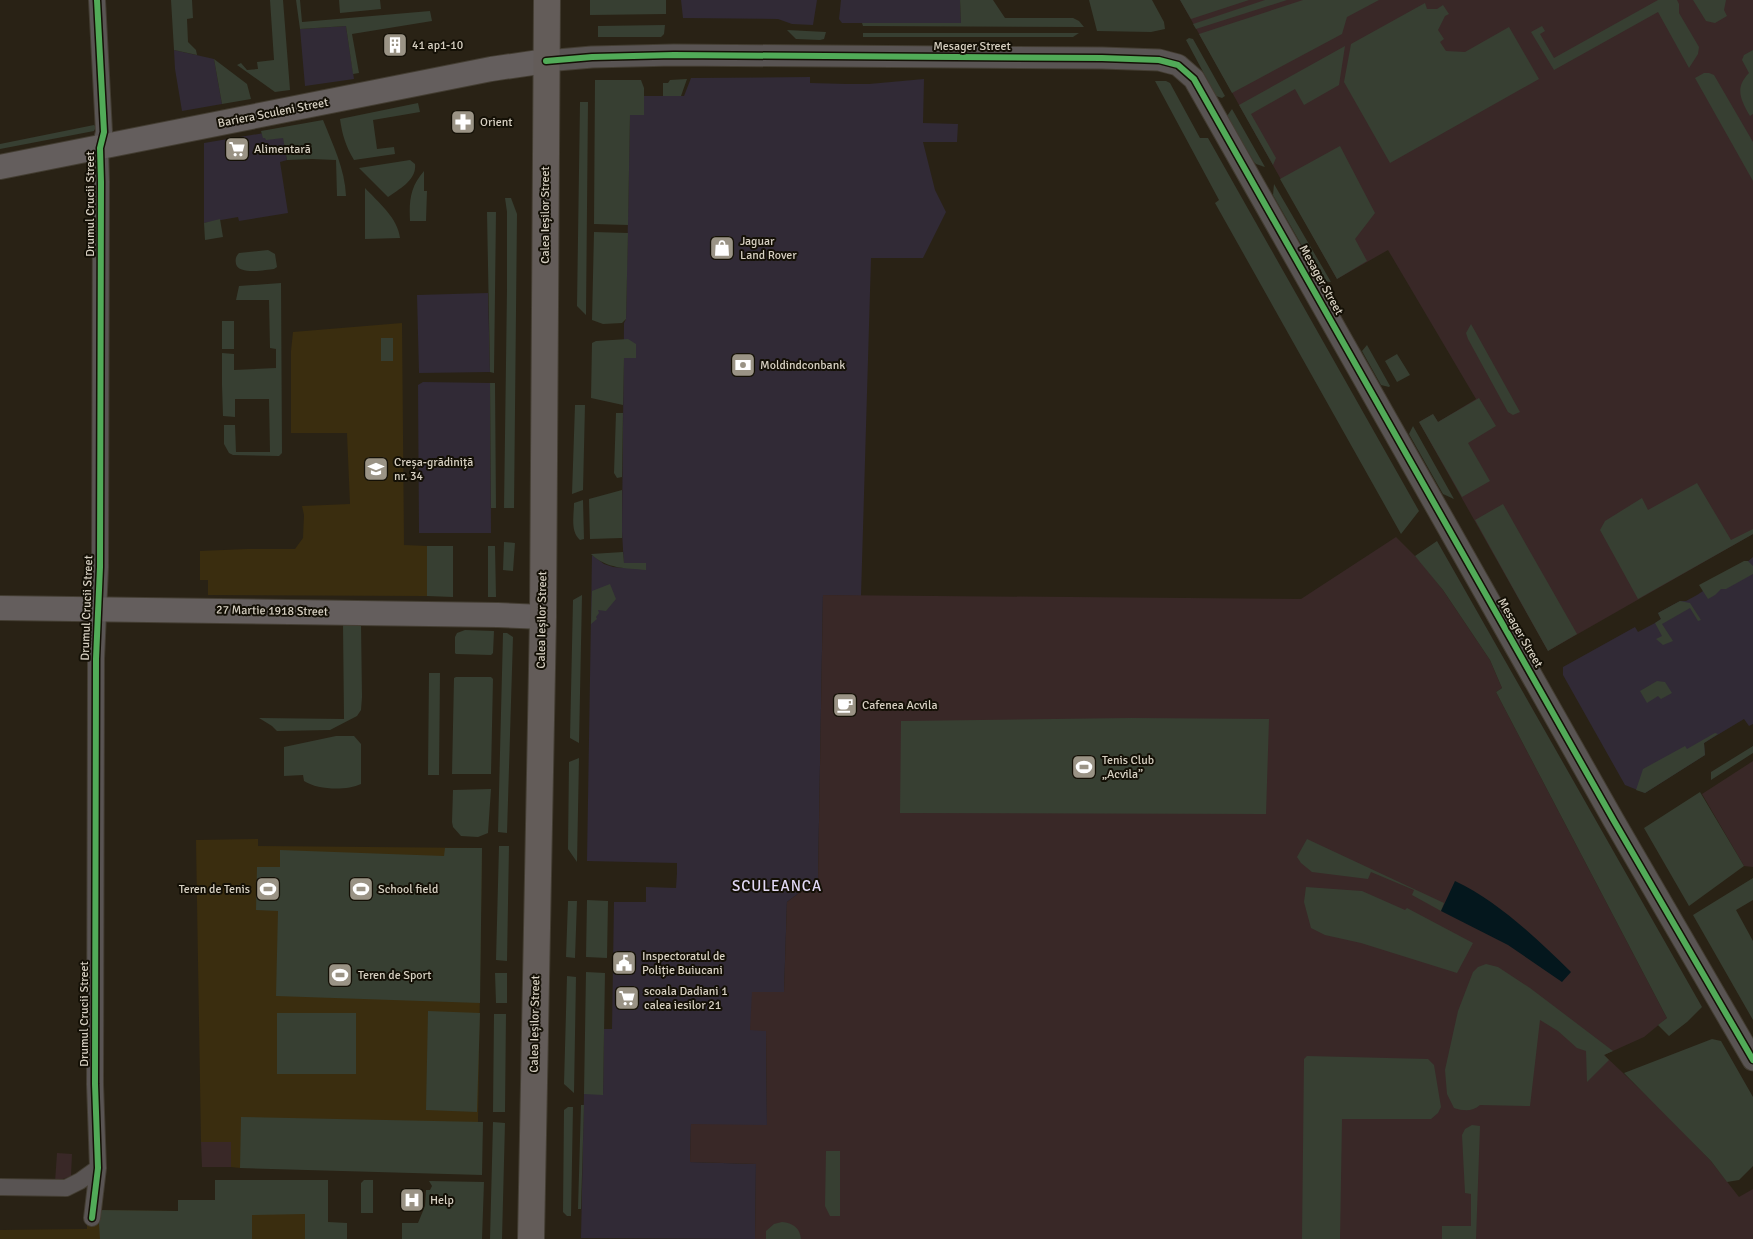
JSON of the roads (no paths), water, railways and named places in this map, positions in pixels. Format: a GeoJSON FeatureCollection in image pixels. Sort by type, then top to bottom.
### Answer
{"type":"FeatureCollection","features":[{"type":"Feature","properties":{"kind":"main road","name":"Calea Ieșilor Street"},"geometry":{"type":"LineString","coordinates":[[531,1239],[543,617],[547,0]]}},
{"type":"Feature","properties":{"kind":"main road","name":"Bariera Sculeni Street"},"geometry":{"type":"LineString","coordinates":[[0,167],[491,69],[546,61]]}},
{"type":"Feature","properties":{"kind":"main road","name":"27 Martie 1918 Street"},"geometry":{"type":"LineString","coordinates":[[0,608],[99,608],[543,617]]}},
{"type":"Feature","properties":{"kind":"street","name":"Drumul Crucii Street"},"geometry":{"type":"LineString","coordinates":[[92,1218],[98,1168],[95,1036],[96,659],[100,567],[100,148],[104,132],[97,0]]}},
{"type":"Feature","properties":{"kind":"street","name":"Mesager Street"},"geometry":{"type":"LineString","coordinates":[[546,61],[654,55],[913,56],[1159,60],[1178,66],[1194,80],[1208,104],[1614,821],[1753,1060]]}},
{"type":"Feature","properties":{"kind":"street"},"geometry":{"type":"LineString","coordinates":[[0,1187],[66,1188],[98,1168]]}},
{"type":"Feature","properties":{"kind":"place","name":"41 ap1-10"},"geometry":{"type":"Point","coordinates":[395,45]}},
{"type":"Feature","properties":{"kind":"place","name":"Orient"},"geometry":{"type":"Point","coordinates":[463,122]}},
{"type":"Feature","properties":{"kind":"place","name":"Alimentară"},"geometry":{"type":"Point","coordinates":[237,149]}},
{"type":"Feature","properties":{"kind":"place","name":"Jaguar Land Rover"},"geometry":{"type":"Point","coordinates":[722,248]}},
{"type":"Feature","properties":{"kind":"place","name":"Moldindconbank"},"geometry":{"type":"Point","coordinates":[743,365]}},
{"type":"Feature","properties":{"kind":"place","name":"Creșa-grădiniță nr. 34"},"geometry":{"type":"Point","coordinates":[376,469]}},
{"type":"Feature","properties":{"kind":"place","name":"Cafenea Acvila"},"geometry":{"type":"Point","coordinates":[845,705]}},
{"type":"Feature","properties":{"kind":"place","name":"Tenis Club „Acvila”"},"geometry":{"type":"Point","coordinates":[1084,767]}},
{"type":"Feature","properties":{"kind":"place","name":"Teren de Tenis"},"geometry":{"type":"Point","coordinates":[268,889]}},
{"type":"Feature","properties":{"kind":"place","name":"School field"},"geometry":{"type":"Point","coordinates":[361,889]}},
{"type":"Feature","properties":{"kind":"place","name":"Inspectoratul de Poliție Buiucani"},"geometry":{"type":"Point","coordinates":[624,963]}},
{"type":"Feature","properties":{"kind":"place","name":"Teren de Sport"},"geometry":{"type":"Point","coordinates":[340,975]}},
{"type":"Feature","properties":{"kind":"place","name":"scoala Dadiani 1 calea iesilor 21"},"geometry":{"type":"Point","coordinates":[627,998]}},
{"type":"Feature","properties":{"kind":"place","name":"Help"},"geometry":{"type":"Point","coordinates":[412,1200]}},
{"type":"Feature","properties":{"kind":"district","name":"SCULEANCA"},"geometry":{"type":"Point","coordinates":[777,886]}}]}
